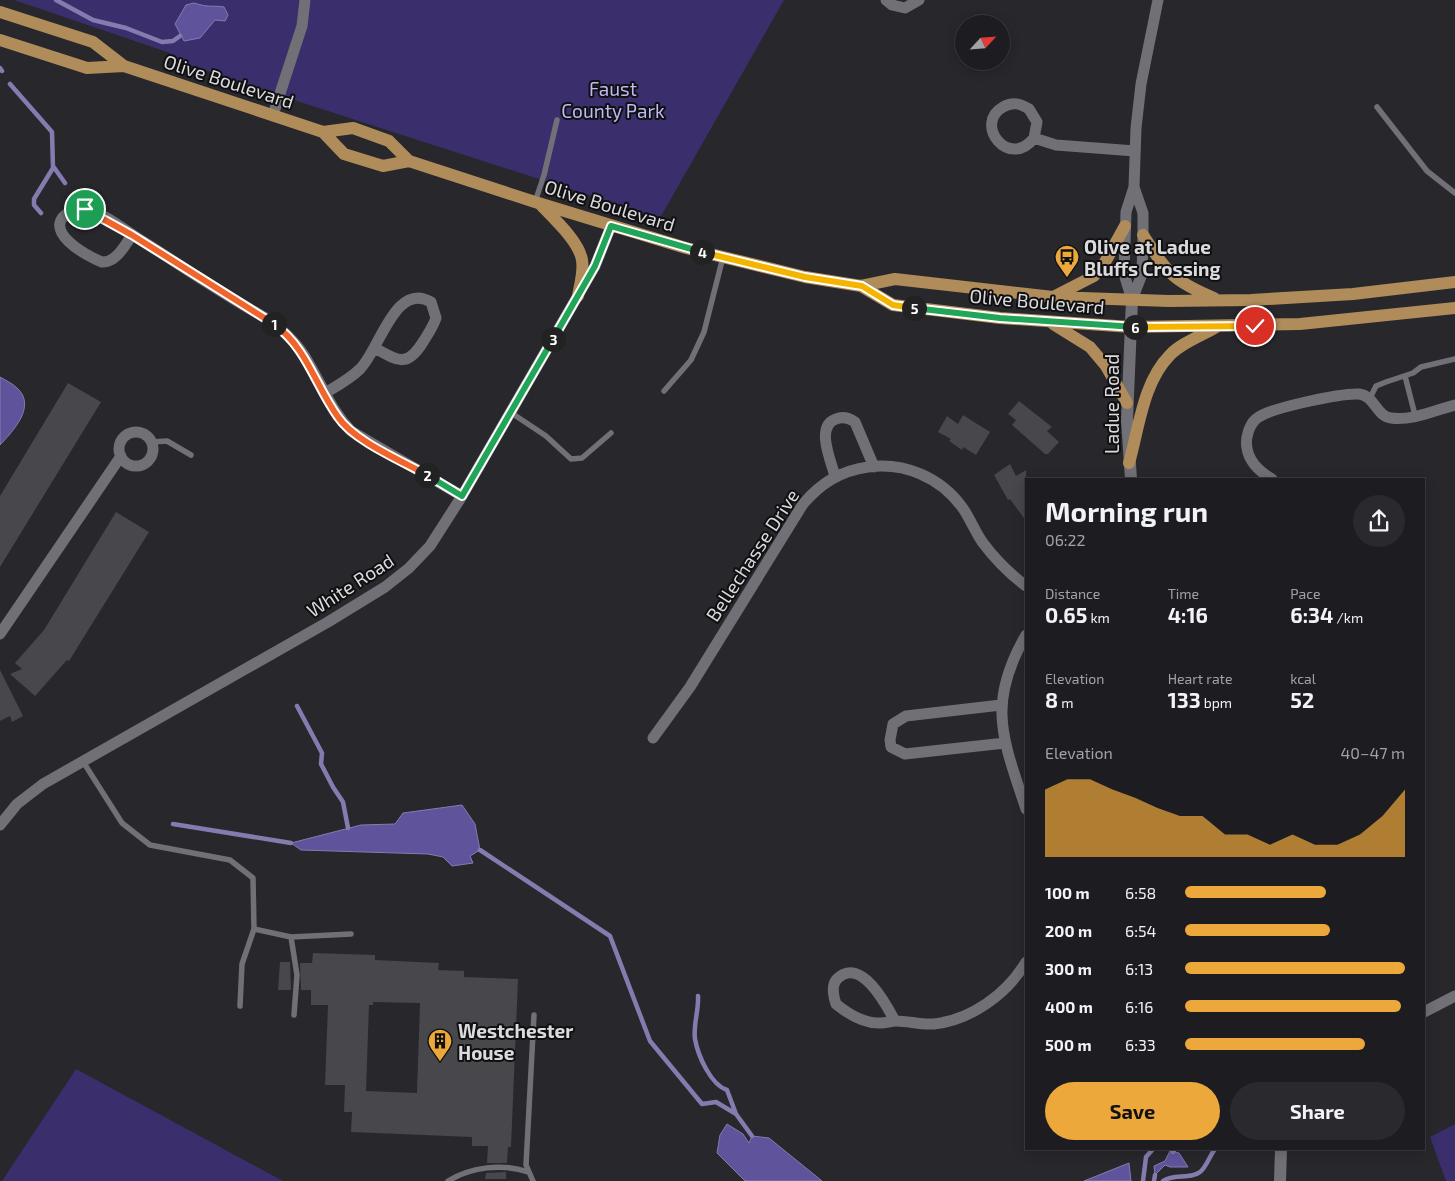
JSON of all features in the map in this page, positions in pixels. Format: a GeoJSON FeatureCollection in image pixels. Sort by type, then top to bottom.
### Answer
{"type":"FeatureCollection","features":[{"type":"Feature","properties":{"kind":"main road","name":"Olive Boulevard"},"geometry":{"type":"LineString","coordinates":[[0,12],[93,42],[124,66],[323,132],[353,128],[371,134],[389,141],[409,161],[611,226],[723,257],[805,277],[862,286],[895,279],[1053,297],[1132,300],[1219,300],[1352,294],[1455,282]]}},
{"type":"Feature","properties":{"kind":"main road","name":"Olive Boulevard"},"geometry":{"type":"LineString","coordinates":[[0,40],[87,68],[124,66]]}},
{"type":"Feature","properties":{"kind":"main road","name":"Olive Boulevard"},"geometry":{"type":"LineString","coordinates":[[323,132],[344,154],[383,166],[409,161]]}},
{"type":"Feature","properties":{"kind":"main road"},"geometry":{"type":"LineString","coordinates":[[537,203],[570,237],[581,257],[582,277],[578,296]]}},
{"type":"Feature","properties":{"kind":"main road"},"geometry":{"type":"LineString","coordinates":[[1053,297],[1094,276],[1104,264],[1125,226]]}},
{"type":"Feature","properties":{"kind":"main road"},"geometry":{"type":"LineString","coordinates":[[1143,234],[1168,272],[1175,278],[1219,300]]}},
{"type":"Feature","properties":{"kind":"main road","name":"Olive Boulevard"},"geometry":{"type":"LineString","coordinates":[[862,286],[893,305],[1051,322],[1131,327],[1217,327],[1345,320],[1455,308]]}},
{"type":"Feature","properties":{"kind":"main road","name":"Ladue Road"},"geometry":{"type":"LineString","coordinates":[[1131,478],[1127,403],[1132,300]]}},
{"type":"Feature","properties":{"kind":"main road"},"geometry":{"type":"LineString","coordinates":[[1051,322],[1090,347],[1106,366],[1127,403]]}},
{"type":"Feature","properties":{"kind":"main road"},"geometry":{"type":"LineString","coordinates":[[1129,463],[1150,386],[1160,367],[1171,354],[1217,327]]}},
{"type":"Feature","properties":{"kind":"main road"},"geometry":{"type":"LineString","coordinates":[[1280,1181],[1281,1150]]}},
{"type":"Feature","properties":{"kind":"street"},"geometry":{"type":"LineString","coordinates":[[273,115],[302,26],[305,0]]}},
{"type":"Feature","properties":{"kind":"street"},"geometry":{"type":"LineString","coordinates":[[886,0],[892,6],[905,8],[919,0]]}},
{"type":"Feature","properties":{"kind":"street"},"geometry":{"type":"LineString","coordinates":[[1132,300],[1124,274],[1126,212],[1134,187],[1141,84],[1158,0]]}},
{"type":"Feature","properties":{"kind":"street"},"geometry":{"type":"LineString","coordinates":[[1015,103],[1030,109],[1037,122],[1034,138],[1030,143],[1017,149],[1003,146],[994,135],[992,128],[995,114],[1007,104],[1015,103]]}},
{"type":"Feature","properties":{"kind":"street"},"geometry":{"type":"LineString","coordinates":[[1034,138],[1056,145],[1135,151]]}},
{"type":"Feature","properties":{"kind":"street"},"geometry":{"type":"LineString","coordinates":[[1132,300],[1142,274],[1143,234],[1143,213],[1134,187]]}},
{"type":"Feature","properties":{"kind":"street"},"geometry":{"type":"LineString","coordinates":[[132,235],[116,256],[106,262],[84,253],[69,244],[61,232],[61,224],[70,211],[85,209],[132,235],[284,332],[308,361],[338,418],[351,430],[462,496]]}},
{"type":"Feature","properties":{"kind":"street","name":"White Road"},"geometry":{"type":"LineString","coordinates":[[0,825],[17,804],[43,784],[82,760],[270,656],[385,587],[409,568],[430,546],[462,496],[595,266],[611,226]]}},
{"type":"Feature","properties":{"kind":"street"},"geometry":{"type":"LineString","coordinates":[[325,393],[361,369],[399,306],[405,300],[420,297],[431,302],[436,318],[416,354],[408,359],[400,360],[375,348]]}},
{"type":"Feature","properties":{"kind":"street"},"geometry":{"type":"LineString","coordinates":[[1271,478],[1254,465],[1248,455],[1246,443],[1255,420],[1268,412],[1337,396],[1360,394],[1370,398],[1378,411],[1390,418],[1414,415],[1455,405]]}},
{"type":"Feature","properties":{"kind":"street"},"geometry":{"type":"LineString","coordinates":[[835,476],[825,436],[828,424],[837,418],[850,419],[855,422],[874,466]]}},
{"type":"Feature","properties":{"kind":"street"},"geometry":{"type":"LineString","coordinates":[[131,433],[142,433],[151,442],[150,457],[143,464],[128,464],[121,456],[119,445],[131,433]]}},
{"type":"Feature","properties":{"kind":"street"},"geometry":{"type":"LineString","coordinates":[[0,634],[121,456]]}},
{"type":"Feature","properties":{"kind":"street","name":"Bellechasse Drive"},"geometry":{"type":"LineString","coordinates":[[653,738],[690,687],[803,504],[816,490],[835,476],[874,466],[907,469],[929,478],[946,490],[960,504],[982,542],[997,560],[1025,585]]}},
{"type":"Feature","properties":{"kind":"street"},"geometry":{"type":"LineString","coordinates":[[1025,637],[1012,660],[1004,684],[1001,705],[1005,743],[1025,806]]}},
{"type":"Feature","properties":{"kind":"street"},"geometry":{"type":"LineString","coordinates":[[1001,705],[906,716],[894,724],[890,740],[891,746],[905,754],[1005,743]]}},
{"type":"Feature","properties":{"kind":"street"},"geometry":{"type":"LineString","coordinates":[[896,1021],[887,1006],[862,975],[854,972],[846,973],[836,979],[832,991],[836,1004],[866,1021],[880,1024],[896,1021],[914,1024],[934,1024],[953,1020],[972,1012],[1007,988],[1025,963]]}},
{"type":"Feature","properties":{"kind":"street"},"geometry":{"type":"LineString","coordinates":[[1425,1011],[1455,996]]}},
{"type":"Feature","properties":{"kind":"lane"},"geometry":{"type":"LineString","coordinates":[[1377,107],[1427,170],[1455,193]]}},
{"type":"Feature","properties":{"kind":"lane"},"geometry":{"type":"LineString","coordinates":[[537,203],[556,120]]}},
{"type":"Feature","properties":{"kind":"lane"},"geometry":{"type":"LineString","coordinates":[[664,391],[691,360],[704,332],[723,257]]}},
{"type":"Feature","properties":{"kind":"lane"},"geometry":{"type":"LineString","coordinates":[[1370,398],[1376,386],[1405,376],[1421,367],[1455,358]]}},
{"type":"Feature","properties":{"kind":"lane"},"geometry":{"type":"LineString","coordinates":[[1405,376],[1414,415]]}},
{"type":"Feature","properties":{"kind":"lane"},"geometry":{"type":"LineString","coordinates":[[510,412],[546,436],[571,459],[582,458],[611,432]]}},
{"type":"Feature","properties":{"kind":"lane"},"geometry":{"type":"LineString","coordinates":[[151,442],[167,441],[191,455]]}},
{"type":"Feature","properties":{"kind":"lane"},"geometry":{"type":"LineString","coordinates":[[82,760],[122,823],[150,845],[230,860],[253,878],[254,928],[242,964],[240,1006]]}},
{"type":"Feature","properties":{"kind":"lane"},"geometry":{"type":"LineString","coordinates":[[254,928],[291,937],[351,934]]}},
{"type":"Feature","properties":{"kind":"lane"},"geometry":{"type":"LineString","coordinates":[[291,937],[297,975],[294,1015]]}},
{"type":"Feature","properties":{"kind":"lane"},"geometry":{"type":"LineString","coordinates":[[533,1181],[526,1165],[534,1015]]}},
{"type":"Feature","properties":{"kind":"lane"},"geometry":{"type":"LineString","coordinates":[[448,1181],[458,1175],[480,1168],[520,1169],[528,1172]]}},
{"type":"Feature","properties":{"kind":"green space","name":"Faust County Park"},"geometry":{"type":"Polygon","coordinates":[[[14,0],[784,0],[660,218],[175,60],[170,53],[14,0]]]}},
{"type":"Feature","properties":{"kind":"green space"},"geometry":{"type":"Polygon","coordinates":[[[76,1069],[283,1181],[2,1181],[76,1069]]]}},
{"type":"Feature","properties":{"kind":"green space"},"geometry":{"type":"Polygon","coordinates":[[[1455,1124],[1455,1181],[1446,1181],[1430,1137],[1455,1124]]]}},
{"type":"Feature","properties":{"kind":"shaded area"},"geometry":{"type":"Polygon","coordinates":[[[194,3],[224,7],[228,15],[225,21],[215,20],[200,38],[184,41],[175,24],[186,5],[194,3]]]}},
{"type":"Feature","properties":{"kind":"shaded area"},"geometry":{"type":"Polygon","coordinates":[[[0,377],[17,388],[23,395],[25,403],[21,418],[0,445],[0,377]]]}},
{"type":"Feature","properties":{"kind":"shaded area"},"geometry":{"type":"Polygon","coordinates":[[[462,805],[475,824],[480,850],[470,856],[473,863],[452,866],[443,857],[428,854],[301,850],[291,843],[361,825],[395,824],[403,813],[462,805]]]}},
{"type":"Feature","properties":{"kind":"shaded area"},"geometry":{"type":"Polygon","coordinates":[[[727,1124],[743,1134],[749,1143],[752,1136],[769,1138],[822,1181],[745,1181],[717,1153],[720,1135],[727,1124]]]}},
{"type":"Feature","properties":{"kind":"shaded area"},"geometry":{"type":"Polygon","coordinates":[[[1170,1151],[1179,1153],[1188,1167],[1170,1167],[1165,1165],[1155,1175],[1154,1166],[1165,1161],[1170,1151]]]}},
{"type":"Feature","properties":{"kind":"shaded area"},"geometry":{"type":"Polygon","coordinates":[[[1129,1163],[1131,1181],[1084,1181],[1129,1163]]]}},
{"type":"Feature","properties":{"kind":"building"},"geometry":{"type":"Polygon","coordinates":[[[68,383],[101,402],[0,567],[0,496],[68,383]]]}},
{"type":"Feature","properties":{"kind":"building"},"geometry":{"type":"Polygon","coordinates":[[[1019,401],[1052,427],[1047,431],[1059,442],[1048,454],[1045,454],[1012,425],[1016,420],[1008,414],[1019,401]]]}},
{"type":"Feature","properties":{"kind":"building"},"geometry":{"type":"Polygon","coordinates":[[[963,415],[990,432],[976,455],[963,447],[962,450],[949,441],[951,439],[938,432],[947,416],[958,424],[963,415]]]}},
{"type":"Feature","properties":{"kind":"building"},"geometry":{"type":"Polygon","coordinates":[[[1010,464],[1016,476],[1026,470],[1025,520],[1010,499],[1008,500],[994,475],[1010,464]]]}},
{"type":"Feature","properties":{"kind":"building"},"geometry":{"type":"Polygon","coordinates":[[[116,512],[149,532],[69,661],[67,660],[35,696],[10,674],[22,669],[15,663],[44,630],[116,512]]]}},
{"type":"Feature","properties":{"kind":"building"},"geometry":{"type":"Polygon","coordinates":[[[0,670],[23,716],[12,722],[10,716],[0,721],[0,670]]]}},
{"type":"Feature","properties":{"kind":"building","name":"Westchester House"},"geometry":{"type":"Polygon","coordinates":[[[313,953],[375,955],[375,960],[439,963],[438,970],[464,971],[464,977],[518,979],[511,1147],[508,1147],[507,1163],[487,1163],[488,1146],[472,1146],[472,1137],[351,1132],[352,1112],[344,1112],[345,1085],[325,1085],[328,1005],[311,1005],[311,990],[301,990],[300,963],[312,963],[313,953]],[[373,1002],[373,1005],[369,1005],[366,1091],[417,1093],[420,1003],[373,1002]]]}},
{"type":"Feature","properties":{"kind":"building"},"geometry":{"type":"Polygon","coordinates":[[[280,962],[290,962],[291,990],[278,990],[280,962]]]}},
{"type":"Feature","properties":{"kind":"building"},"geometry":{"type":"Polygon","coordinates":[[[506,1172],[506,1179],[485,1179],[486,1173],[506,1172]]]}},
{"type":"Feature","properties":{"kind":"waterway"},"geometry":{"type":"LineString","coordinates":[[56,0],[93,20],[126,28],[162,42],[173,41],[180,36]]}},
{"type":"Feature","properties":{"kind":"waterway"},"geometry":{"type":"LineString","coordinates":[[10,84],[52,132],[53,168],[34,199],[34,205],[41,213]]}},
{"type":"Feature","properties":{"kind":"waterway"},"geometry":{"type":"LineString","coordinates":[[53,166],[65,183]]}},
{"type":"Feature","properties":{"kind":"waterway"},"geometry":{"type":"LineString","coordinates":[[297,706],[322,753],[321,764],[343,802],[348,828]]}},
{"type":"Feature","properties":{"kind":"waterway"},"geometry":{"type":"LineString","coordinates":[[173,824],[291,843]]}},
{"type":"Feature","properties":{"kind":"waterway"},"geometry":{"type":"LineString","coordinates":[[480,850],[610,936],[650,1041],[702,1104],[716,1102],[736,1114],[752,1136]]}},
{"type":"Feature","properties":{"kind":"waterway"},"geometry":{"type":"LineString","coordinates":[[698,996],[695,1039],[699,1053],[711,1076],[721,1087],[727,1090],[736,1114]]}},
{"type":"Feature","properties":{"kind":"waterway"},"geometry":{"type":"LineString","coordinates":[[1143,1181],[1146,1157],[1152,1150]]}},
{"type":"Feature","properties":{"kind":"waterway"},"geometry":{"type":"LineString","coordinates":[[1163,1181],[1172,1177],[1192,1176],[1200,1172],[1214,1150]]}},
{"type":"Feature","properties":{"kind":"waterway"},"geometry":{"type":"LineString","coordinates":[[1154,1181],[1155,1175]]}},
{"type":"Feature","properties":{"kind":"place","name":"Olive at Ladue Bluffs Crossing"},"geometry":{"type":"Point","coordinates":[1067,278]}},
{"type":"Feature","properties":{"kind":"place","name":"Westchester House"},"geometry":{"type":"Point","coordinates":[440,1062]}},
{"type":"Feature","properties":{"kind":"route"},"geometry":{"type":"LineString","coordinates":[[85,209],[132,235],[269,320],[297,346],[308,361],[338,418],[351,430],[462,496],[595,266],[611,226],[745,263],[805,277],[862,286],[893,305],[1000,318],[1131,327],[1255,326]]}}]}
